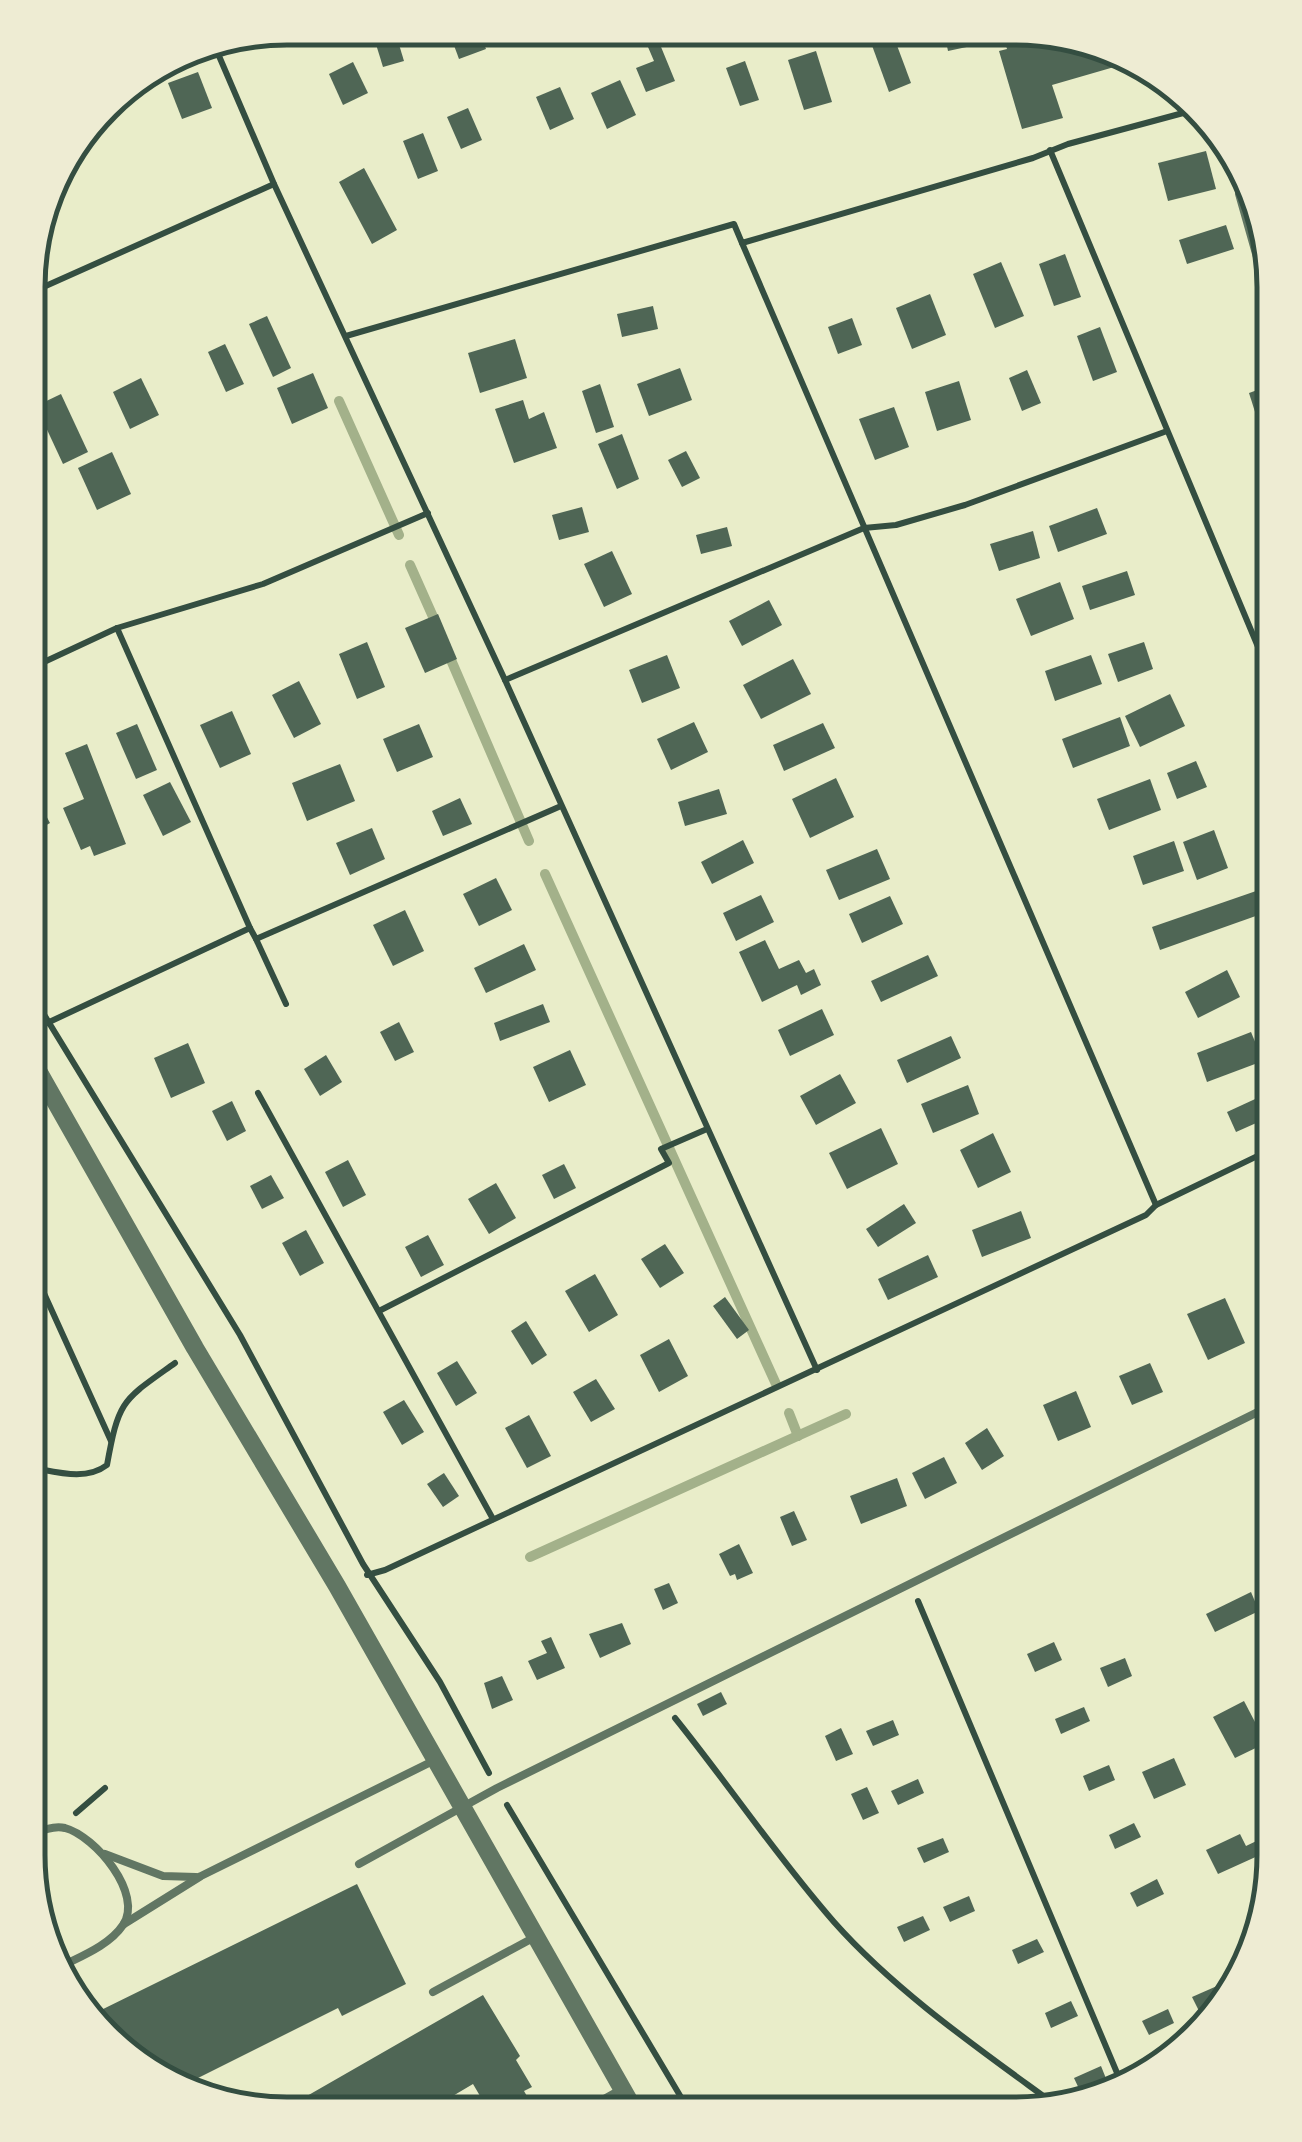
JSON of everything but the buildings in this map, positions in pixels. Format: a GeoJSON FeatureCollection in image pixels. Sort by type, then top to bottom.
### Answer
{"type":"FeatureCollection","features":[{"type":"Feature","properties":{"kind":"street"},"geometry":{"type":"LineString","coordinates":[[45,1085],[337,1586],[627,2097]]}},
{"type":"Feature","properties":{"kind":"lane"},"geometry":{"type":"LineString","coordinates":[[1238,193],[1253,244]]}},
{"type":"Feature","properties":{"kind":"lane"},"geometry":{"type":"LineString","coordinates":[[359,1864],[497,1788],[1256,1413]]}},
{"type":"Feature","properties":{"kind":"lane"},"geometry":{"type":"LineString","coordinates":[[70,1961],[201,1876],[435,1760]]}},
{"type":"Feature","properties":{"kind":"lane"},"geometry":{"type":"LineString","coordinates":[[45,1832],[60,1827],[74,1832],[113,1859],[163,1876],[201,1876]]}},
{"type":"Feature","properties":{"kind":"lane"},"geometry":{"type":"LineString","coordinates":[[94,1847],[126,1892],[128,1911],[124,1924]]}},
{"type":"Feature","properties":{"kind":"lane"},"geometry":{"type":"LineString","coordinates":[[433,1992],[537,1936]]}},
{"type":"Feature","properties":{"kind":"lane"},"geometry":{"type":"LineString","coordinates":[[607,2097],[622,2088]]}},
{"type":"Feature","properties":{"kind":"path"},"geometry":{"type":"LineString","coordinates":[[219,55],[817,1370]]}},
{"type":"Feature","properties":{"kind":"path"},"geometry":{"type":"LineString","coordinates":[[742,243],[1183,113]]}},
{"type":"Feature","properties":{"kind":"path"},"geometry":{"type":"LineString","coordinates":[[1050,150],[1257,644]]}},
{"type":"Feature","properties":{"kind":"path"},"geometry":{"type":"LineString","coordinates":[[45,286],[274,184]]}},
{"type":"Feature","properties":{"kind":"path"},"geometry":{"type":"LineString","coordinates":[[346,336],[734,224],[1156,1205]]}},
{"type":"Feature","properties":{"kind":"path"},"geometry":{"type":"LineString","coordinates":[[505,680],[864,528],[896,526],[965,506],[1167,432]]}},
{"type":"Feature","properties":{"kind":"path"},"geometry":{"type":"LineString","coordinates":[[45,662],[117,628],[263,584],[428,513]]}},
{"type":"Feature","properties":{"kind":"path"},"geometry":{"type":"LineString","coordinates":[[117,628],[286,1004]]}},
{"type":"Feature","properties":{"kind":"path"},"geometry":{"type":"LineString","coordinates":[[256,939],[560,806]]}},
{"type":"Feature","properties":{"kind":"path"},"geometry":{"type":"LineString","coordinates":[[45,1024],[250,928]]}},
{"type":"Feature","properties":{"kind":"path"},"geometry":{"type":"LineString","coordinates":[[45,1018],[240,1335],[370,1574],[440,1682],[497,1788],[681,2097]]}},
{"type":"Feature","properties":{"kind":"path"},"geometry":{"type":"LineString","coordinates":[[258,1093],[493,1519]]}},
{"type":"Feature","properties":{"kind":"path"},"geometry":{"type":"LineString","coordinates":[[378,1311],[669,1163],[662,1150],[707,1129]]}},
{"type":"Feature","properties":{"kind":"path"},"geometry":{"type":"LineString","coordinates":[[337,1586],[385,1570],[817,1370],[1146,1215],[1156,1205],[1256,1156]]}},
{"type":"Feature","properties":{"kind":"path"},"geometry":{"type":"LineString","coordinates":[[45,1296],[111,1442]]}},
{"type":"Feature","properties":{"kind":"path"},"geometry":{"type":"LineString","coordinates":[[45,1469],[96,1474],[107,1465],[116,1419],[125,1400],[195,1348]]}},
{"type":"Feature","properties":{"kind":"path"},"geometry":{"type":"LineString","coordinates":[[910,1582],[1118,2074]]}},
{"type":"Feature","properties":{"kind":"path"},"geometry":{"type":"LineString","coordinates":[[666,1704],[760,1832],[836,1925],[915,1998],[1042,2095]]}},
{"type":"Feature","properties":{"kind":"path"},"geometry":{"type":"LineString","coordinates":[[60,1827],[105,1788]]}},
{"type":"Feature","properties":{"kind":"waterway"},"geometry":{"type":"LineString","coordinates":[[339,401],[399,535]]}},
{"type":"Feature","properties":{"kind":"waterway"},"geometry":{"type":"LineString","coordinates":[[410,565],[438,628]]}},
{"type":"Feature","properties":{"kind":"waterway"},"geometry":{"type":"LineString","coordinates":[[448,653],[529,841]]}},
{"type":"Feature","properties":{"kind":"waterway"},"geometry":{"type":"LineString","coordinates":[[545,874],[776,1384]]}},
{"type":"Feature","properties":{"kind":"waterway"},"geometry":{"type":"LineString","coordinates":[[789,1413],[798,1436]]}},
{"type":"Feature","properties":{"kind":"waterway"},"geometry":{"type":"LineString","coordinates":[[530,1557],[846,1414]]}}]}
